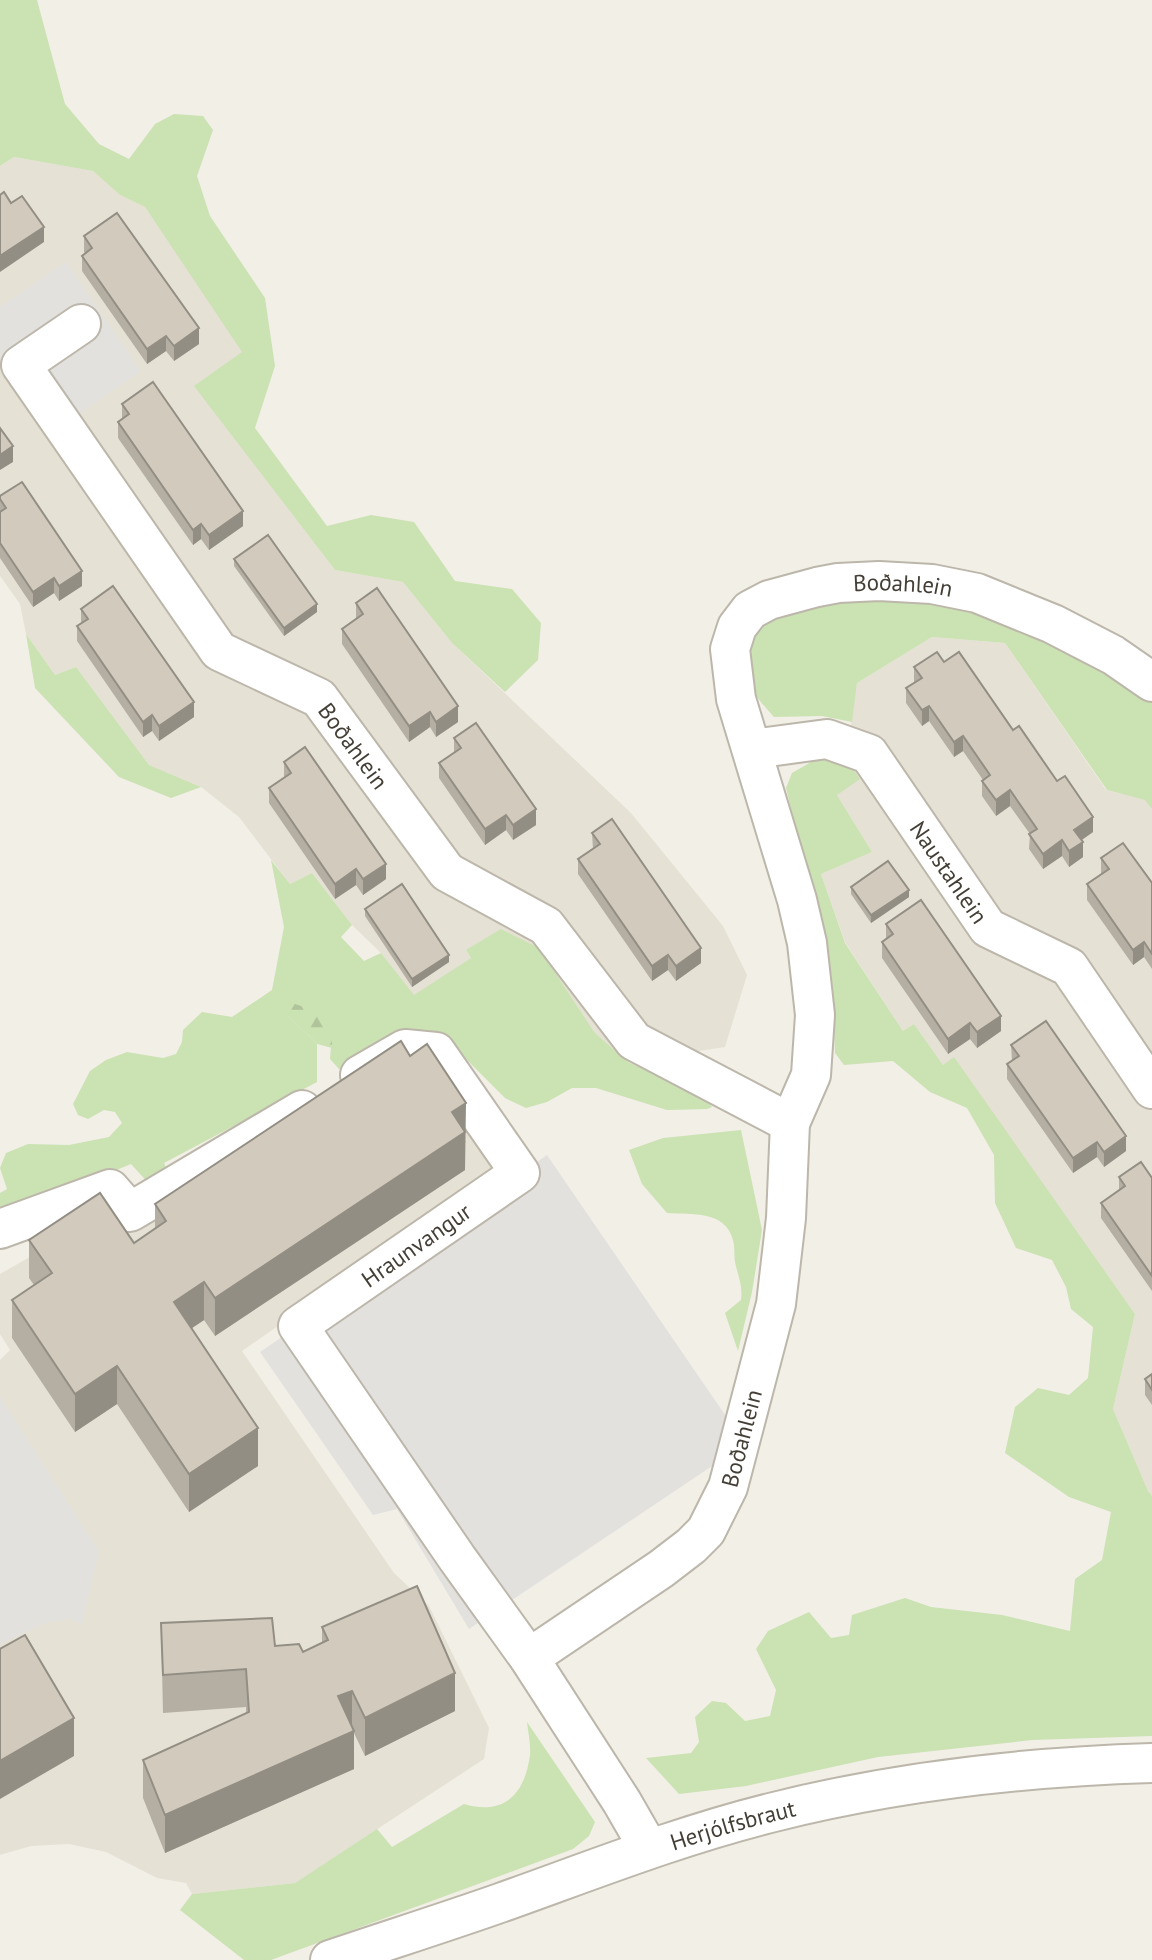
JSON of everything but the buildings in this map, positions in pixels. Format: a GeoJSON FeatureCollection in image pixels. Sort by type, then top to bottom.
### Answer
{"type":"FeatureCollection","features":[{"type":"Feature","properties":{"kind":"street","name":"Boðahlein"},"geometry":{"type":"LineString","coordinates":[[81,324],[21,365],[219,651],[319,698],[447,872],[546,926],[634,1041],[790,1124]]}},
{"type":"Feature","properties":{"kind":"street","name":"Boðahlein"},"geometry":{"type":"LineString","coordinates":[[529,1658],[691,1546],[706,1531],[728,1487],[776,1304],[786,1217],[790,1124],[811,1075],[815,1015],[807,943],[797,901],[736,699],[730,649],[737,627],[750,610],[769,600],[838,583],[912,582],[977,593],[1083,639],[1113,655],[1152,682]]}},
{"type":"Feature","properties":{"kind":"street","name":"Naustahlein"},"geometry":{"type":"LineString","coordinates":[[752,750],[827,739],[869,754],[988,928],[1069,967],[1152,1089]]}},
{"type":"Feature","properties":{"kind":"street","name":"Hraunvangur"},"geometry":{"type":"LineString","coordinates":[[0,1230],[110,1189],[130,1212],[405,1049],[436,1052],[520,1173],[298,1326],[529,1658],[622,1801],[649,1849]]}},
{"type":"Feature","properties":{"kind":"street","name":"Herjólfsbraut"},"geometry":{"type":"LineString","coordinates":[[330,1960],[498,1904],[649,1849],[769,1813],[910,1783],[1073,1765],[1152,1763]]}},
{"type":"Feature","properties":{"kind":"shaded area"},"geometry":{"type":"Polygon","coordinates":[[[14,157],[93,171],[120,195],[145,207],[243,352],[195,386],[335,570],[403,582],[452,643],[631,813],[723,926],[747,975],[725,1047],[628,1062],[595,1033],[539,948],[466,950],[471,958],[414,996],[381,953],[352,925],[312,873],[290,884],[239,817],[201,787],[149,765],[76,667],[55,675],[26,634],[20,604],[0,576],[0,166],[14,157]]]}},
{"type":"Feature","properties":{"kind":"shaded area"},"geometry":{"type":"Polygon","coordinates":[[[66,262],[141,371],[50,434],[0,360],[0,307],[66,262]]]}},
{"type":"Feature","properties":{"kind":"shaded area"},"geometry":{"type":"Polygon","coordinates":[[[932,637],[1005,643],[1106,790],[1146,800],[1152,809],[1152,1496],[1113,1409],[1135,1314],[954,1058],[943,1065],[914,1024],[903,1031],[845,942],[821,874],[872,852],[837,795],[846,760],[857,683],[932,637]]]}},
{"type":"Feature","properties":{"kind":"shaded area"},"geometry":{"type":"Polygon","coordinates":[[[428,1062],[499,1172],[242,1351],[394,1573],[429,1606],[489,1728],[484,1759],[295,1883],[192,1894],[186,1883],[157,1878],[106,1852],[69,1844],[31,1846],[0,1855],[0,1360],[10,1350],[0,1334],[0,1274],[152,1187],[428,1062]]]}},
{"type":"Feature","properties":{"kind":"shaded area"},"geometry":{"type":"Polygon","coordinates":[[[547,1155],[745,1444],[469,1629],[397,1509],[373,1515],[260,1352],[547,1155]]]}},
{"type":"Feature","properties":{"kind":"shaded area"},"geometry":{"type":"Polygon","coordinates":[[[0,1397],[99,1551],[82,1624],[69,1619],[46,1623],[0,1644],[0,1397]]]}},
{"type":"Feature","properties":{"kind":"green space"},"geometry":{"type":"Polygon","coordinates":[[[0,0],[37,0],[65,104],[99,144],[129,159],[155,124],[174,114],[203,116],[213,130],[197,176],[210,216],[265,298],[275,366],[255,428],[327,526],[371,515],[414,522],[455,581],[512,589],[541,623],[538,660],[505,692],[452,643],[403,582],[335,570],[194,386],[242,352],[145,207],[120,195],[93,171],[14,157],[0,166],[0,0]]]}},
{"type":"Feature","properties":{"kind":"green space"},"geometry":{"type":"Polygon","coordinates":[[[877,595],[951,603],[1024,625],[1152,699],[1152,809],[1145,800],[1107,790],[1005,643],[932,637],[857,683],[852,722],[822,716],[774,717],[754,692],[746,665],[750,639],[768,616],[877,595]]]}},
{"type":"Feature","properties":{"kind":"green space"},"geometry":{"type":"Polygon","coordinates":[[[26,634],[55,675],[76,667],[149,765],[201,787],[171,798],[119,777],[35,688],[26,634]]]}},
{"type":"Feature","properties":{"kind":"green space"},"geometry":{"type":"Polygon","coordinates":[[[818,758],[846,760],[860,779],[837,795],[872,852],[821,874],[845,943],[903,1031],[914,1024],[943,1065],[954,1057],[1135,1314],[1113,1409],[1152,1496],[1152,1736],[1033,1740],[878,1757],[746,1786],[679,1794],[646,1758],[691,1753],[699,1742],[695,1717],[712,1701],[726,1703],[745,1721],[770,1716],[776,1690],[756,1649],[768,1631],[809,1612],[831,1638],[849,1635],[852,1615],[905,1598],[931,1607],[1002,1615],[1070,1631],[1075,1579],[1102,1560],[1111,1512],[1069,1497],[1005,1453],[1015,1407],[1038,1388],[1069,1395],[1088,1378],[1093,1327],[1071,1309],[1066,1287],[1052,1260],[1016,1248],[995,1203],[994,1155],[967,1108],[930,1092],[893,1061],[844,1065],[835,1053],[832,978],[786,788],[792,773],[818,758]]]}},
{"type":"Feature","properties":{"kind":"green space"},"geometry":{"type":"Polygon","coordinates":[[[271,860],[290,884],[312,873],[352,925],[341,937],[364,961],[381,953],[414,995],[471,958],[466,950],[501,929],[539,948],[595,1033],[628,1062],[705,1098],[712,1107],[667,1110],[596,1088],[572,1088],[547,1102],[526,1108],[505,1098],[458,1051],[392,1042],[339,1069],[330,1059],[332,1034],[287,1015],[317,1044],[317,1082],[164,1163],[170,1177],[152,1187],[131,1164],[0,1218],[0,1193],[7,1189],[0,1168],[6,1153],[28,1144],[69,1145],[109,1137],[122,1123],[115,1112],[104,1110],[88,1119],[78,1115],[73,1104],[90,1071],[106,1060],[127,1052],[163,1058],[176,1054],[182,1042],[183,1030],[202,1012],[232,1017],[272,990],[284,927],[271,860]]]}},
{"type":"Feature","properties":{"kind":"green space"},"geometry":{"type":"Polygon","coordinates":[[[292,1003],[322,1013],[332,1034],[332,1048],[317,1044],[287,1015],[292,1003]]]}},
{"type":"Feature","properties":{"kind":"green space"},"geometry":{"type":"Polygon","coordinates":[[[741,1130],[762,1230],[752,1292],[738,1351],[725,1313],[741,1300],[734,1243],[729,1230],[723,1223],[706,1216],[667,1213],[642,1184],[629,1150],[663,1138],[741,1130]]]}},
{"type":"Feature","properties":{"kind":"green space"},"geometry":{"type":"Polygon","coordinates":[[[527,1722],[595,1822],[589,1836],[573,1849],[271,1960],[244,1960],[180,1910],[192,1894],[295,1883],[377,1829],[392,1847],[464,1804],[490,1807],[501,1804],[517,1791],[527,1769],[530,1751],[527,1722]]]}}]}
